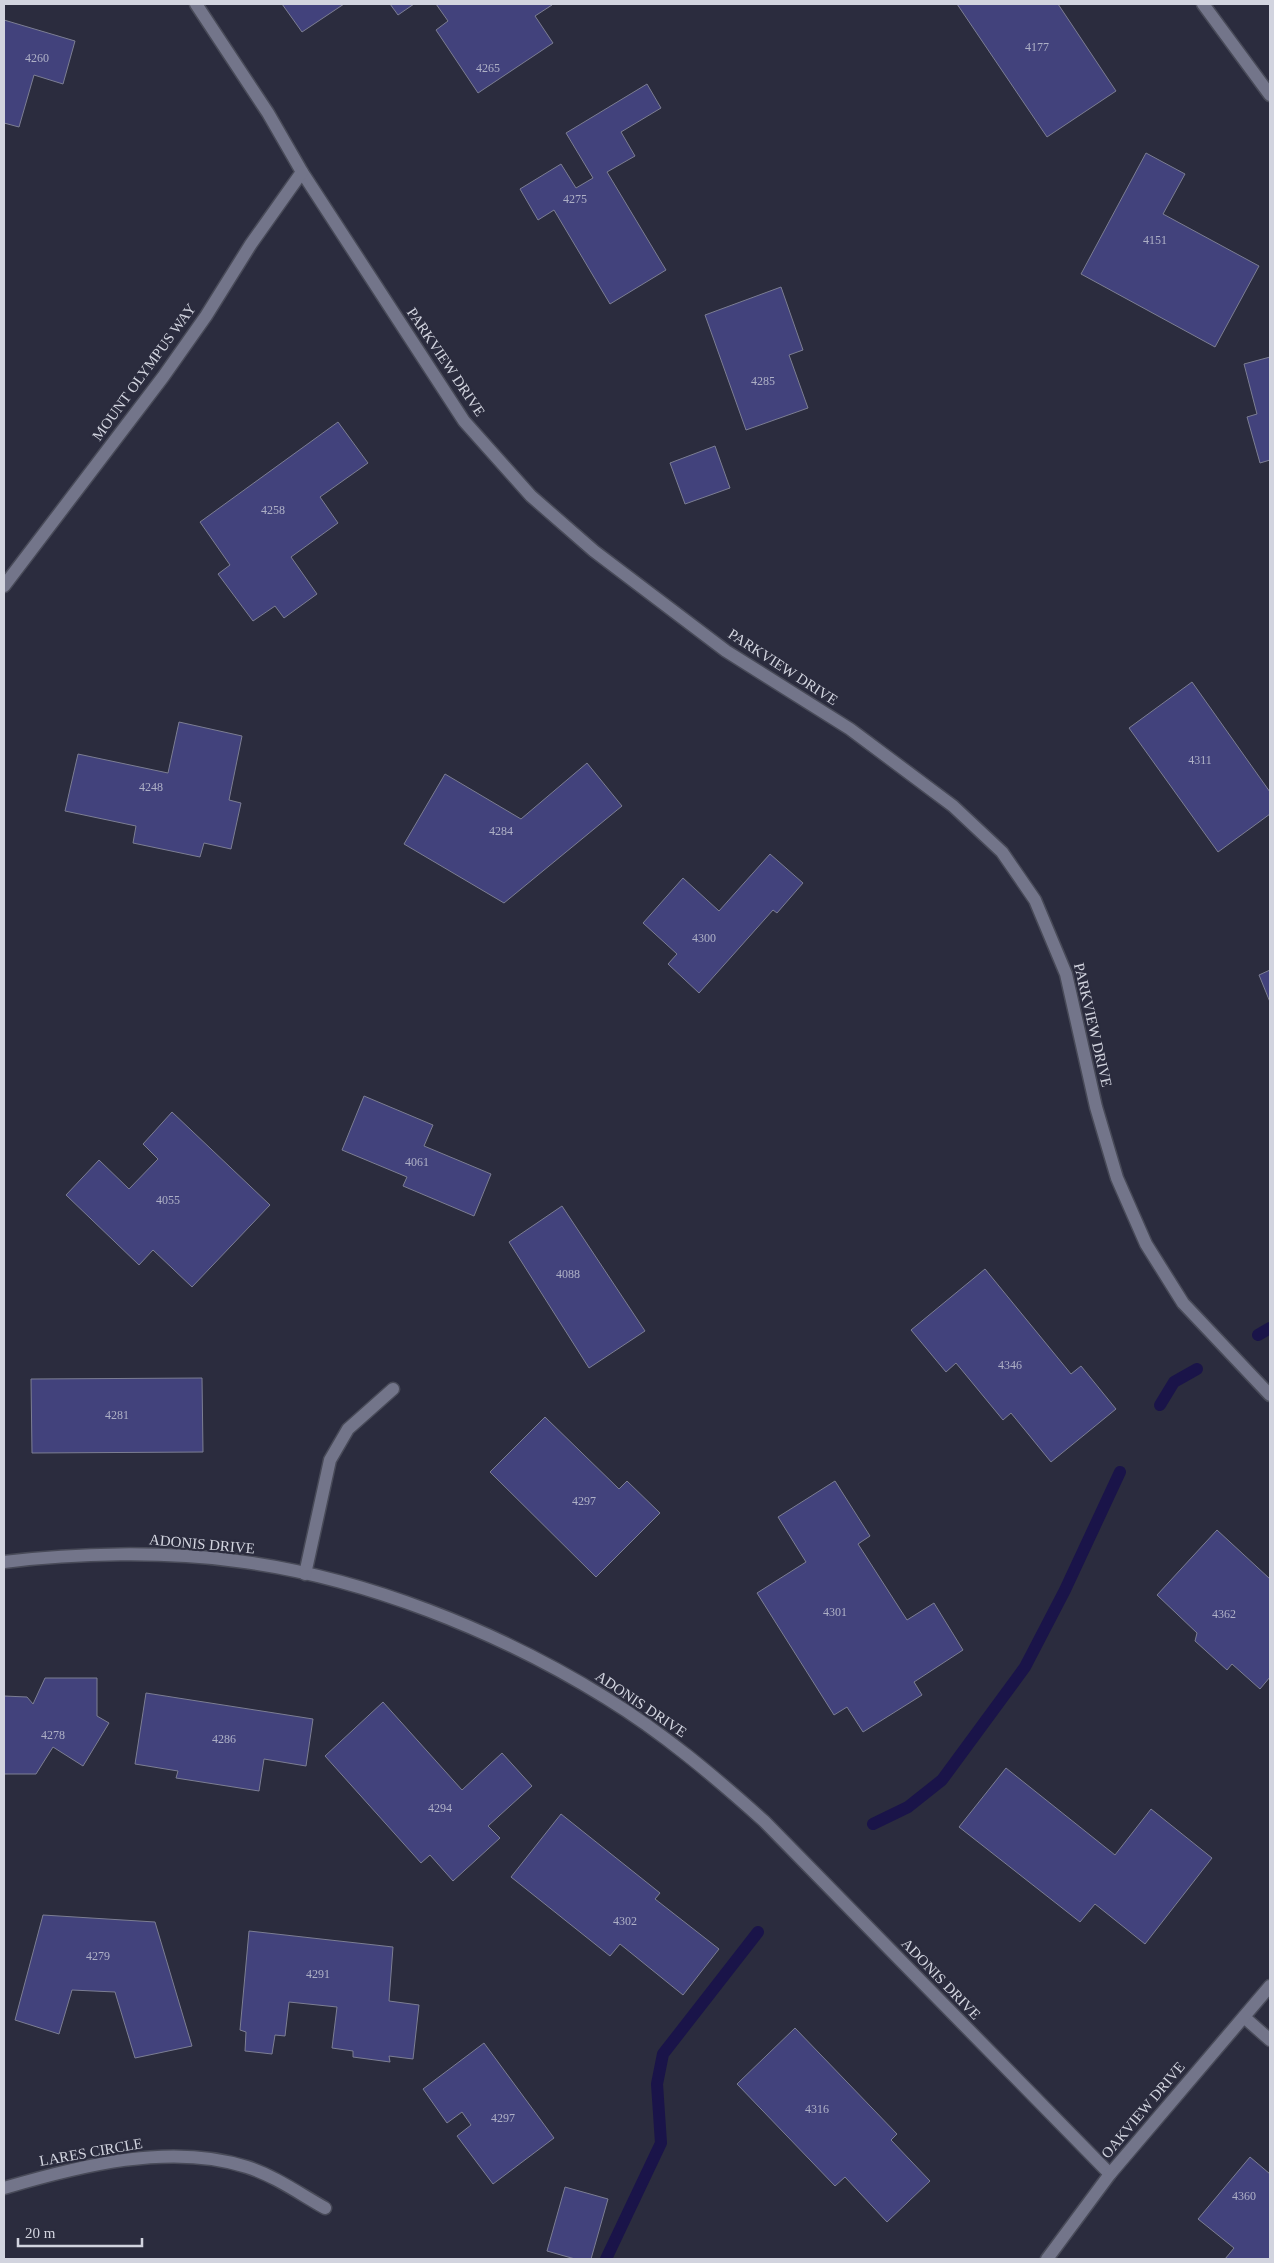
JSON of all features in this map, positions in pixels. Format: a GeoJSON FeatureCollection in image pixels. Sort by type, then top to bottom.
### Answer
{"type":"FeatureCollection","features":[{"type":"Feature","properties":{"kind":"street","name":"PARKVIEW DRIVE"},"geometry":{"type":"LineString","coordinates":[[196,4],[268,113],[302,172],[464,421],[531,496],[594,551],[726,652],[850,729],[945,800],[1002,852],[1035,900],[1066,974],[1098,1116],[1116,1178],[1146,1244],[1183,1303],[1270,1395]]}},
{"type":"Feature","properties":{"kind":"street"},"geometry":{"type":"LineString","coordinates":[[1203,4],[1270,95]]}},
{"type":"Feature","properties":{"kind":"street","name":"MOUNT OLYMPUS WAY"},"geometry":{"type":"LineString","coordinates":[[4,586],[196,332],[251,244],[302,172]]}},
{"type":"Feature","properties":{"kind":"street"},"geometry":{"type":"LineString","coordinates":[[305,1574],[330,1460],[348,1429],[393,1388]]}},
{"type":"Feature","properties":{"kind":"street","name":"ADONIS DRIVE"},"geometry":{"type":"LineString","coordinates":[[4,1562],[89,1556],[163,1556],[237,1561],[305,1574],[369,1591],[431,1611],[491,1636],[550,1665],[599,1694],[662,1736],[714,1776],[764,1821],[1110,2174]]}},
{"type":"Feature","properties":{"kind":"street","name":"OAKVIEW DRIVE"},"geometry":{"type":"LineString","coordinates":[[1047,2259],[1110,2174],[1270,1986]]}},
{"type":"Feature","properties":{"kind":"street"},"geometry":{"type":"LineString","coordinates":[[1244,2017],[1270,2040]]}},
{"type":"Feature","properties":{"kind":"street","name":"LARES CIRCLE"},"geometry":{"type":"LineString","coordinates":[[4,2188],[73,2170],[131,2160],[195,2158],[247,2167],[267,2175],[325,2208]]}},
{"type":"Feature","properties":{"kind":"building"},"geometry":{"type":"Polygon","coordinates":[[[282,4],[344,4],[302,32],[282,4]]]}},
{"type":"Feature","properties":{"kind":"building"},"geometry":{"type":"Polygon","coordinates":[[[390,4],[414,4],[398,15],[390,4]]]}},
{"type":"Feature","properties":{"kind":"building"},"geometry":{"type":"Polygon","coordinates":[[[436,4],[551,4],[535,16],[553,43],[478,93],[436,30],[448,21],[436,4]]]}},
{"type":"Feature","properties":{"kind":"building"},"geometry":{"type":"Polygon","coordinates":[[[957,4],[1058,4],[1116,91],[1047,137],[957,4]]]}},
{"type":"Feature","properties":{"kind":"building"},"geometry":{"type":"Polygon","coordinates":[[[4,20],[75,41],[63,84],[34,75],[19,127],[4,123],[4,20]]]}},
{"type":"Feature","properties":{"kind":"building"},"geometry":{"type":"Polygon","coordinates":[[[647,84],[661,108],[621,132],[635,156],[607,172],[666,270],[610,304],[554,210],[538,220],[520,189],[561,164],[576,188],[593,178],[566,133],[647,84]]]}},
{"type":"Feature","properties":{"kind":"building"},"geometry":{"type":"Polygon","coordinates":[[[1146,153],[1185,174],[1163,214],[1259,266],[1215,347],[1081,274],[1146,153]]]}},
{"type":"Feature","properties":{"kind":"building"},"geometry":{"type":"Polygon","coordinates":[[[781,287],[803,350],[789,355],[808,408],[746,430],[705,315],[781,287]]]}},
{"type":"Feature","properties":{"kind":"building"},"geometry":{"type":"Polygon","coordinates":[[[1270,357],[1270,460],[1260,463],[1247,417],[1257,414],[1244,364],[1270,357]]]}},
{"type":"Feature","properties":{"kind":"building"},"geometry":{"type":"Polygon","coordinates":[[[338,422],[368,463],[320,497],[338,523],[291,557],[317,594],[284,618],[275,606],[253,621],[218,574],[230,565],[200,522],[338,422]]]}},
{"type":"Feature","properties":{"kind":"building"},"geometry":{"type":"Polygon","coordinates":[[[715,446],[730,488],[685,504],[670,463],[715,446]]]}},
{"type":"Feature","properties":{"kind":"building"},"geometry":{"type":"Polygon","coordinates":[[[1192,682],[1270,792],[1270,814],[1218,852],[1129,728],[1192,682]]]}},
{"type":"Feature","properties":{"kind":"building"},"geometry":{"type":"Polygon","coordinates":[[[179,722],[242,736],[229,800],[241,803],[231,849],[204,843],[200,857],[133,843],[136,826],[65,811],[78,754],[168,773],[179,722]]]}},
{"type":"Feature","properties":{"kind":"building"},"geometry":{"type":"Polygon","coordinates":[[[587,763],[622,806],[504,903],[404,844],[445,774],[521,819],[587,763]]]}},
{"type":"Feature","properties":{"kind":"building"},"geometry":{"type":"Polygon","coordinates":[[[770,854],[803,883],[777,913],[773,910],[699,993],[668,964],[677,954],[643,923],[683,878],[719,911],[770,854]]]}},
{"type":"Feature","properties":{"kind":"building"},"geometry":{"type":"Polygon","coordinates":[[[1270,970],[1270,1002],[1259,975],[1270,970]]]}},
{"type":"Feature","properties":{"kind":"building"},"geometry":{"type":"Polygon","coordinates":[[[364,1096],[433,1125],[424,1146],[491,1174],[474,1216],[403,1186],[407,1177],[342,1150],[364,1096]]]}},
{"type":"Feature","properties":{"kind":"building"},"geometry":{"type":"Polygon","coordinates":[[[172,1112],[270,1205],[192,1287],[153,1250],[139,1265],[66,1195],[99,1160],[129,1189],[158,1159],[143,1144],[172,1112]]]}},
{"type":"Feature","properties":{"kind":"building"},"geometry":{"type":"Polygon","coordinates":[[[562,1206],[645,1331],[589,1368],[509,1242],[562,1206]]]}},
{"type":"Feature","properties":{"kind":"building"},"geometry":{"type":"Polygon","coordinates":[[[985,1269],[1071,1374],[1081,1366],[1116,1409],[1051,1462],[1011,1413],[1003,1420],[956,1363],[946,1372],[911,1330],[985,1269]]]}},
{"type":"Feature","properties":{"kind":"building"},"geometry":{"type":"Polygon","coordinates":[[[202,1378],[203,1452],[32,1453],[31,1379],[202,1378]]]}},
{"type":"Feature","properties":{"kind":"building"},"geometry":{"type":"Polygon","coordinates":[[[545,1417],[619,1489],[627,1481],[660,1513],[596,1577],[490,1472],[545,1417]]]}},
{"type":"Feature","properties":{"kind":"building"},"geometry":{"type":"Polygon","coordinates":[[[835,1481],[870,1536],[858,1544],[907,1620],[934,1603],[963,1650],[914,1682],[922,1695],[863,1732],[847,1707],[834,1715],[757,1593],[806,1562],[778,1517],[835,1481]]]}},
{"type":"Feature","properties":{"kind":"building"},"geometry":{"type":"Polygon","coordinates":[[[1217,1530],[1270,1579],[1270,1677],[1260,1689],[1232,1664],[1227,1670],[1195,1641],[1197,1633],[1157,1595],[1217,1530]]]}},
{"type":"Feature","properties":{"kind":"building"},"geometry":{"type":"Polygon","coordinates":[[[45,1678],[97,1678],[97,1716],[109,1723],[83,1766],[53,1747],[36,1774],[4,1774],[4,1696],[27,1697],[33,1704],[45,1678]]]}},
{"type":"Feature","properties":{"kind":"building"},"geometry":{"type":"Polygon","coordinates":[[[146,1693],[313,1719],[306,1766],[264,1759],[259,1791],[176,1778],[178,1771],[135,1764],[146,1693]]]}},
{"type":"Feature","properties":{"kind":"building"},"geometry":{"type":"Polygon","coordinates":[[[383,1702],[462,1790],[502,1753],[532,1786],[488,1826],[500,1838],[453,1881],[430,1855],[421,1863],[325,1756],[383,1702]]]}},
{"type":"Feature","properties":{"kind":"building"},"geometry":{"type":"Polygon","coordinates":[[[1006,1768],[1115,1855],[1151,1809],[1212,1858],[1145,1944],[1095,1904],[1080,1922],[959,1827],[1006,1768]]]}},
{"type":"Feature","properties":{"kind":"building"},"geometry":{"type":"Polygon","coordinates":[[[561,1814],[660,1893],[655,1899],[719,1949],[683,1995],[620,1944],[610,1956],[511,1877],[561,1814]]]}},
{"type":"Feature","properties":{"kind":"building"},"geometry":{"type":"Polygon","coordinates":[[[43,1915],[155,1922],[192,2046],[135,2058],[115,1992],[72,1990],[59,2034],[15,2020],[43,1915]]]}},
{"type":"Feature","properties":{"kind":"building"},"geometry":{"type":"Polygon","coordinates":[[[249,1931],[393,1947],[389,2001],[419,2005],[413,2059],[389,2056],[390,2062],[353,2057],[353,2051],[332,2048],[337,2007],[289,2002],[285,2036],[275,2035],[272,2054],[245,2051],[246,2032],[240,2030],[249,1931]]]}},
{"type":"Feature","properties":{"kind":"building"},"geometry":{"type":"Polygon","coordinates":[[[795,2028],[897,2134],[891,2140],[930,2181],[887,2222],[845,2177],[835,2186],[737,2084],[795,2028]]]}},
{"type":"Feature","properties":{"kind":"building"},"geometry":{"type":"Polygon","coordinates":[[[484,2043],[554,2138],[493,2184],[457,2136],[471,2125],[462,2112],[447,2123],[423,2089],[484,2043]]]}},
{"type":"Feature","properties":{"kind":"building"},"geometry":{"type":"Polygon","coordinates":[[[1250,2157],[1270,2174],[1270,2259],[1225,2259],[1234,2248],[1198,2219],[1250,2157]]]}},
{"type":"Feature","properties":{"kind":"building"},"geometry":{"type":"Polygon","coordinates":[[[565,2187],[608,2199],[591,2259],[575,2259],[547,2251],[565,2187]]]}},
{"type":"Feature","properties":{"kind":"waterway"},"geometry":{"type":"LineString","coordinates":[[1258,1335],[1270,1328]]}},
{"type":"Feature","properties":{"kind":"waterway"},"geometry":{"type":"LineString","coordinates":[[1160,1405],[1174,1382],[1197,1369]]}},
{"type":"Feature","properties":{"kind":"waterway"},"geometry":{"type":"LineString","coordinates":[[873,1824],[908,1807],[942,1780],[1025,1667],[1065,1590],[1120,1472]]}},
{"type":"Feature","properties":{"kind":"waterway"},"geometry":{"type":"LineString","coordinates":[[606,2259],[661,2143],[657,2084],[663,2054],[758,1932]]}}]}
